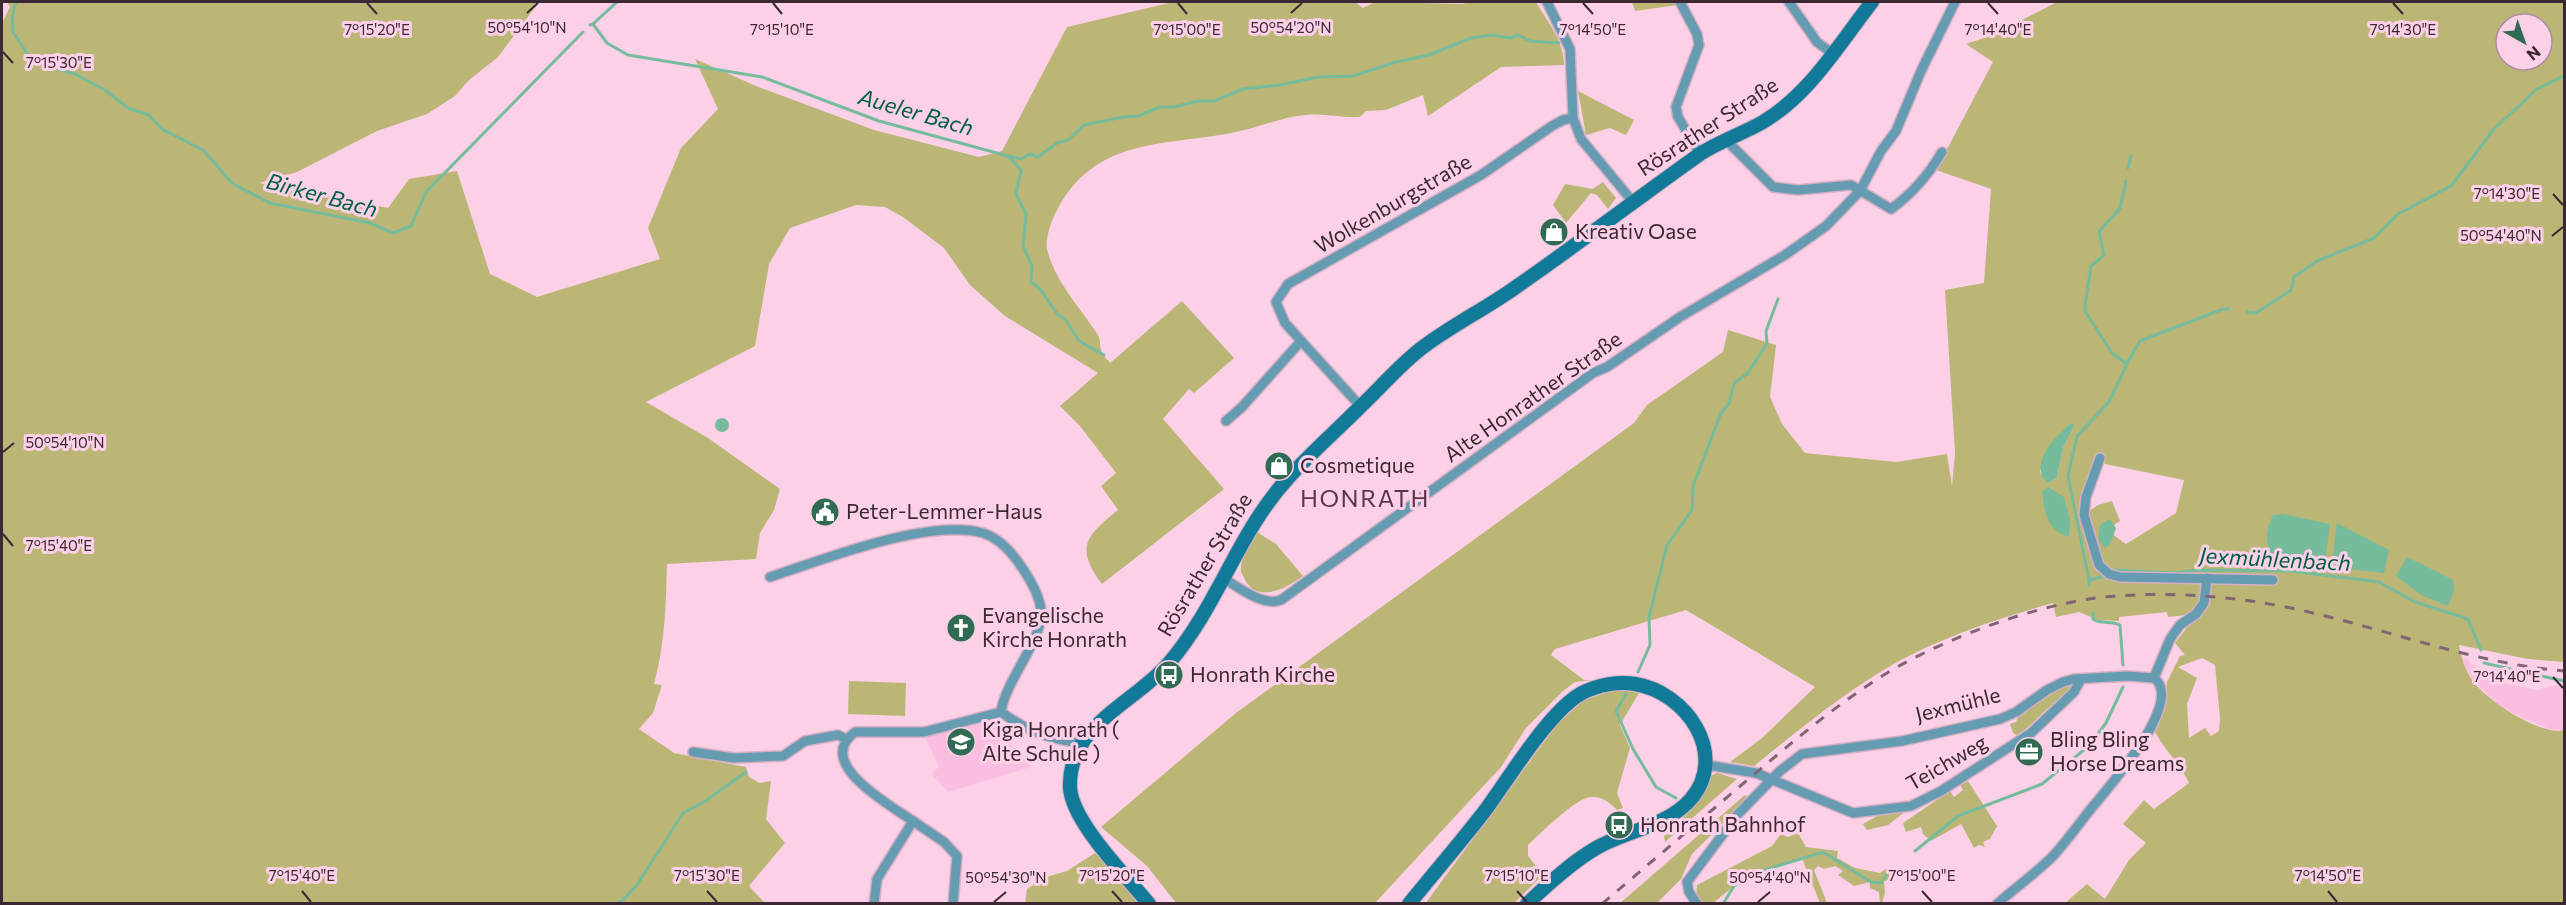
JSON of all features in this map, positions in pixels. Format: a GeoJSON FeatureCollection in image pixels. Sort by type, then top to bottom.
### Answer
{"type":"FeatureCollection","features":[{"type":"Feature","properties":{"kind":"street"},"geometry":{"type":"LineString","coordinates":[[1546,2],[1570,49],[1573,118],[1581,139],[1633,202]]}},
{"type":"Feature","properties":{"kind":"street"},"geometry":{"type":"LineString","coordinates":[[1680,2],[1697,34],[1699,45],[1676,107],[1678,117],[1700,154]]}},
{"type":"Feature","properties":{"kind":"street"},"geometry":{"type":"LineString","coordinates":[[1789,2],[1817,42],[1833,54]]}},
{"type":"Feature","properties":{"kind":"street","name":"Rösrather Straße"},"geometry":{"type":"LineString","coordinates":[[1149,903],[1093,836],[1075,807],[1070,789],[1070,775],[1074,760],[1083,743],[1101,720],[1168,665],[1204,614],[1253,523],[1269,500],[1288,477],[1416,352],[1512,290],[1700,154],[1725,139],[1762,122],[1778,111],[1812,81],[1872,2]]}},
{"type":"Feature","properties":{"kind":"street","name":"Alte Honrather Straße"},"geometry":{"type":"LineString","coordinates":[[1223,578],[1266,600],[1274,602],[1281,600],[1593,373],[1606,367],[1716,294],[1808,241],[1860,191],[1881,151],[1902,120],[1921,71],[1955,2]]}},
{"type":"Feature","properties":{"kind":"street","name":"Wolkenburgstraße"},"geometry":{"type":"LineString","coordinates":[[1360,407],[1285,323],[1276,302],[1288,284],[1481,175],[1552,126],[1573,118]]}},
{"type":"Feature","properties":{"kind":"street"},"geometry":{"type":"LineString","coordinates":[[1725,139],[1773,187],[1798,190],[1851,185],[1891,209],[1910,193],[1934,166],[1942,152]]}},
{"type":"Feature","properties":{"kind":"street"},"geometry":{"type":"LineString","coordinates":[[1226,421],[1242,407],[1301,341]]}},
{"type":"Feature","properties":{"kind":"street"},"geometry":{"type":"LineString","coordinates":[[2100,459],[2086,497],[2084,514],[2099,565],[2109,574],[2120,577],[2273,580]]}},
{"type":"Feature","properties":{"kind":"street"},"geometry":{"type":"LineString","coordinates":[[770,577],[885,540],[946,531],[983,534],[994,538],[1011,552],[1024,571],[1034,588],[1041,610],[1036,633],[1005,695],[1001,712]]}},
{"type":"Feature","properties":{"kind":"street"},"geometry":{"type":"LineString","coordinates":[[1997,903],[2053,856],[2135,755],[2151,728],[2160,703],[2160,687],[2154,678],[2170,639],[2180,625],[2196,614],[2204,603],[2207,578]]}},
{"type":"Feature","properties":{"kind":"street","name":"Jexmühle"},"geometry":{"type":"LineString","coordinates":[[1697,903],[1689,892],[1687,882],[1738,814],[1780,771],[1802,754],[1902,741],[2000,719],[2016,712],[2063,681],[2127,676],[2154,678]]}},
{"type":"Feature","properties":{"kind":"street","name":"Teichweg"},"geometry":{"type":"LineString","coordinates":[[1774,779],[1853,813],[1911,806],[1941,791],[2031,733],[2074,692],[2081,679]]}},
{"type":"Feature","properties":{"kind":"street"},"geometry":{"type":"LineString","coordinates":[[1409,903],[1482,814],[1546,727],[1562,709],[1581,694],[1612,684],[1636,684],[1661,693],[1682,709],[1701,736],[1707,765],[1696,791],[1682,807],[1672,814],[1596,848],[1527,903]]}},
{"type":"Feature","properties":{"kind":"street"},"geometry":{"type":"LineString","coordinates":[[953,903],[957,856],[944,842],[850,773],[843,762],[842,748],[846,739],[855,732],[924,732],[1001,712]]}},
{"type":"Feature","properties":{"kind":"street"},"geometry":{"type":"LineString","coordinates":[[1001,712],[1021,727],[1048,738],[1083,743]]}},
{"type":"Feature","properties":{"kind":"street"},"geometry":{"type":"LineString","coordinates":[[693,752],[734,758],[783,756],[805,741],[838,735],[846,739]]}},
{"type":"Feature","properties":{"kind":"street"},"geometry":{"type":"LineString","coordinates":[[1707,765],[1756,773],[1774,779]]}},
{"type":"Feature","properties":{"kind":"street"},"geometry":{"type":"LineString","coordinates":[[874,903],[877,879],[913,821]]}},
{"type":"Feature","properties":{"kind":"shaded area"},"geometry":{"type":"Polygon","coordinates":[[[7,2],[539,2],[498,57],[469,80],[455,96],[427,114],[377,131],[297,172],[259,183],[388,208],[409,179],[457,171],[490,274],[537,297],[660,259],[648,228],[681,148],[718,109],[695,59],[756,86],[874,130],[979,157],[1002,151],[1067,27],[1173,2],[1355,2],[1363,8],[1375,2],[1463,4],[1468,2],[1536,2],[1558,40],[1564,65],[1501,67],[1428,116],[1423,95],[1386,110],[1366,111],[1360,117],[1296,116],[1240,131],[1132,149],[1111,157],[1091,169],[1073,187],[1053,218],[1048,234],[1047,249],[1056,272],[1098,335],[1103,353],[1110,363],[1182,301],[1234,358],[1194,393],[1189,389],[1163,419],[1224,489],[1102,584],[1088,560],[1088,542],[1098,527],[1118,510],[1101,486],[1116,473],[1080,426],[1060,406],[1098,373],[1005,316],[970,285],[944,248],[903,217],[885,207],[856,205],[790,228],[769,264],[755,346],[646,402],[708,438],[780,489],[774,510],[760,533],[756,559],[667,564],[663,639],[654,684],[662,685],[653,713],[639,729],[674,753],[746,767],[749,777],[759,783],[771,781],[766,819],[785,843],[749,886],[765,903],[2,904],[2,23],[10,7],[7,2]]]}},
{"type":"Feature","properties":{"kind":"shaded area"},"geometry":{"type":"Polygon","coordinates":[[[1632,2],[1676,2],[1678,5],[1635,11],[1632,2]]]}},
{"type":"Feature","properties":{"kind":"shaded area"},"geometry":{"type":"Polygon","coordinates":[[[2057,2],[2564,2],[2564,662],[2528,659],[2459,645],[2472,680],[2489,697],[2514,715],[2541,728],[2564,730],[2564,903],[2065,903],[2087,884],[2105,899],[2129,860],[2146,843],[2123,824],[2144,800],[2154,809],[2189,783],[2155,732],[2163,713],[2167,682],[2180,656],[2185,655],[2175,643],[2192,621],[2186,615],[2168,617],[2167,612],[2119,617],[2119,621],[2098,620],[2079,612],[2056,617],[2053,603],[1975,628],[1899,661],[1842,697],[1754,766],[1730,762],[1762,738],[1815,687],[1686,610],[1555,649],[1551,655],[1584,680],[1592,680],[1575,682],[1526,728],[1501,767],[1375,903],[1176,903],[1147,866],[1101,827],[1236,713],[1634,423],[1647,405],[1723,352],[1728,330],[1776,345],[1770,397],[1782,424],[1805,453],[1896,462],[1947,454],[1952,486],[1955,453],[1945,290],[1984,283],[1991,189],[1936,170],[1993,62],[1966,44],[1993,35],[2057,2]],[[2071,424],[2051,445],[2042,464],[2040,472],[2048,483],[2057,478],[2063,448],[2074,426],[2071,424]],[[2101,459],[2085,514],[2098,505],[2112,501],[2120,521],[2107,530],[2126,544],[2176,513],[2184,480],[2105,464],[2101,459]],[[2202,658],[2178,667],[2197,678],[2187,704],[2189,738],[2205,728],[2211,736],[2219,731],[2215,665],[2202,658]]]}},
{"type":"Feature","properties":{"kind":"shaded area"},"geometry":{"type":"Polygon","coordinates":[[[1578,91],[1634,120],[1626,135],[1610,128],[1586,135],[1578,91]]]}},
{"type":"Feature","properties":{"kind":"shaded area"},"geometry":{"type":"Polygon","coordinates":[[[1603,182],[1616,198],[1608,209],[1597,195],[1591,193],[1566,223],[1553,205],[1565,184],[1593,189],[1603,182]]]}},
{"type":"Feature","properties":{"kind":"shaded area"},"geometry":{"type":"Polygon","coordinates":[[[719,418],[725,418],[729,425],[725,432],[719,432],[715,428],[715,422],[719,418]]]}},
{"type":"Feature","properties":{"kind":"shaded area"},"geometry":{"type":"Polygon","coordinates":[[[2072,423],[2074,426],[2063,448],[2057,478],[2048,483],[2042,476],[2042,459],[2052,442],[2072,423]]]}},
{"type":"Feature","properties":{"kind":"shaded area"},"geometry":{"type":"Polygon","coordinates":[[[2048,487],[2064,497],[2070,520],[2069,537],[2056,530],[2048,520],[2042,492],[2048,487]]]}},
{"type":"Feature","properties":{"kind":"shaded area"},"geometry":{"type":"Polygon","coordinates":[[[2283,514],[2330,524],[2325,562],[2320,565],[2302,567],[2290,566],[2274,558],[2267,544],[2269,525],[2273,515],[2283,514]]]}},
{"type":"Feature","properties":{"kind":"shaded area"},"geometry":{"type":"Polygon","coordinates":[[[2110,519],[2116,528],[2111,543],[2105,548],[2098,539],[2100,525],[2110,519]]]}},
{"type":"Feature","properties":{"kind":"shaded area"},"geometry":{"type":"Polygon","coordinates":[[[2337,523],[2389,550],[2384,573],[2338,568],[2332,562],[2337,523]]]}},
{"type":"Feature","properties":{"kind":"shaded area"},"geometry":{"type":"Polygon","coordinates":[[[1257,532],[1276,544],[1303,576],[1273,592],[1257,591],[1251,587],[1242,574],[1241,567],[1245,553],[1257,532]]]}},
{"type":"Feature","properties":{"kind":"shaded area"},"geometry":{"type":"Polygon","coordinates":[[[2407,557],[2453,580],[2454,591],[2448,606],[2421,595],[2396,576],[2407,557]]]}},
{"type":"Feature","properties":{"kind":"shaded area"},"geometry":{"type":"Polygon","coordinates":[[[2461,658],[2467,659],[2487,679],[2537,690],[2557,685],[2564,687],[2564,730],[2549,729],[2510,712],[2497,703],[2473,681],[2461,658]]]}},
{"type":"Feature","properties":{"kind":"shaded area"},"geometry":{"type":"Polygon","coordinates":[[[849,681],[906,683],[905,716],[848,714],[849,681]]]}},
{"type":"Feature","properties":{"kind":"shaded area"},"geometry":{"type":"Polygon","coordinates":[[[2072,684],[2073,688],[2025,729],[2017,735],[2013,733],[2010,724],[2016,722],[2020,713],[2057,687],[2072,684]]]}},
{"type":"Feature","properties":{"kind":"shaded area"},"geometry":{"type":"Polygon","coordinates":[[[1617,689],[1639,693],[1620,725],[1630,748],[1617,793],[1623,808],[1617,810],[1602,799],[1589,797],[1570,807],[1555,820],[1528,845],[1528,856],[1543,875],[1514,903],[1425,904],[1558,723],[1584,700],[1617,689]]]}},
{"type":"Feature","properties":{"kind":"shaded area"},"geometry":{"type":"Polygon","coordinates":[[[982,721],[993,724],[1031,767],[948,792],[931,774],[939,767],[925,737],[982,721]]]}},
{"type":"Feature","properties":{"kind":"shaded area"},"geometry":{"type":"Polygon","coordinates":[[[1717,773],[1737,779],[1665,842],[1664,836],[1697,803],[1710,776],[1717,773]]]}},
{"type":"Feature","properties":{"kind":"shaded area"},"geometry":{"type":"Polygon","coordinates":[[[1968,781],[1997,826],[1990,839],[1983,842],[1985,847],[1979,845],[1974,848],[1961,824],[1931,841],[1923,834],[1921,827],[1906,832],[1903,823],[1950,791],[1954,797],[1963,790],[1960,785],[1968,781]]]}},
{"type":"Feature","properties":{"kind":"shaded area"},"geometry":{"type":"Polygon","coordinates":[[[1745,795],[1748,798],[1692,854],[1681,879],[1657,903],[1619,904],[1745,795]]]}},
{"type":"Feature","properties":{"kind":"shaded area"},"geometry":{"type":"Polygon","coordinates":[[[1906,811],[1888,825],[1867,830],[1863,824],[1882,813],[1906,811]]]}},
{"type":"Feature","properties":{"kind":"shaded area"},"geometry":{"type":"Polygon","coordinates":[[[1798,833],[1806,847],[1838,851],[1837,858],[1855,868],[1880,873],[1887,868],[1889,874],[1894,874],[1894,879],[1884,881],[1885,893],[1882,903],[1880,903],[1879,892],[1870,888],[1870,882],[1854,886],[1838,875],[1843,871],[1835,866],[1824,869],[1818,866],[1814,870],[1827,903],[1820,903],[1802,858],[1758,872],[1734,886],[1713,903],[1703,903],[1696,899],[1697,885],[1772,846],[1781,834],[1788,837],[1798,833]]]}},
{"type":"Feature","properties":{"kind":"shaded area"},"geometry":{"type":"Polygon","coordinates":[[[1095,853],[1138,903],[1025,903],[1027,889],[1046,877],[1067,871],[1095,853]]]}},
{"type":"Feature","properties":{"kind":"waterway","name":"Birker Bach"},"geometry":{"type":"LineString","coordinates":[[16,2],[12,16],[13,32],[33,62],[75,74],[105,90],[128,108],[149,115],[162,129],[203,150],[233,184],[270,203],[370,223],[393,233],[411,226],[426,192],[583,32]]}},
{"type":"Feature","properties":{"kind":"waterway","name":"Aueler Bach"},"geometry":{"type":"LineString","coordinates":[[593,24],[617,2]]}},
{"type":"Feature","properties":{"kind":"waterway","name":"Aueler Bach"},"geometry":{"type":"LineString","coordinates":[[590,25],[593,24],[607,43],[628,55],[762,77],[879,121],[1008,156],[1021,170],[1016,194],[1026,214],[1023,246],[1032,266],[1031,282],[1040,289],[1058,315],[1065,319],[1079,341],[1104,355]]}},
{"type":"Feature","properties":{"kind":"waterway"},"geometry":{"type":"LineString","coordinates":[[1008,156],[1021,159],[1030,154],[1038,157],[1057,143],[1068,140],[1084,125],[1138,116],[1160,107],[1214,101],[1243,89],[1280,85],[1318,77],[1353,76],[1396,62],[1429,55],[1471,38],[1492,35],[1511,38],[1518,35],[1530,41],[1559,43]]}},
{"type":"Feature","properties":{"kind":"waterway"},"geometry":{"type":"LineString","coordinates":[[2247,312],[2256,313],[2291,290],[2294,277],[2317,261],[2374,238],[2398,214],[2451,186],[2494,129],[2537,89],[2564,76]]}},
{"type":"Feature","properties":{"kind":"waterway"},"geometry":{"type":"LineString","coordinates":[[2128,168],[2131,156]]}},
{"type":"Feature","properties":{"kind":"waterway"},"geometry":{"type":"LineString","coordinates":[[2089,580],[2068,476],[2077,436],[2109,402],[2127,364],[2112,353],[2085,311],[2091,266],[2104,255],[2099,232],[2120,208],[2126,181]]}},
{"type":"Feature","properties":{"kind":"waterway"},"geometry":{"type":"LineString","coordinates":[[1638,672],[1650,645],[1649,617],[1667,545],[1692,510],[1693,486],[1721,413],[1729,404],[1734,383],[1748,373],[1767,343],[1766,331],[1778,299]]}},
{"type":"Feature","properties":{"kind":"waterway"},"geometry":{"type":"LineString","coordinates":[[2127,363],[2140,341],[2223,309],[2229,309]]}},
{"type":"Feature","properties":{"kind":"waterway","name":"Jexmühlenbach"},"geometry":{"type":"LineString","coordinates":[[2112,573],[2116,570],[2173,573],[2197,570],[2291,571],[2379,582],[2415,602],[2468,619],[2481,650]]}},
{"type":"Feature","properties":{"kind":"waterway","name":"Jexmühlenbach"},"geometry":{"type":"LineString","coordinates":[[2089,585],[2089,580],[2106,576]]}},
{"type":"Feature","properties":{"kind":"waterway","name":"Jexmühlenbach"},"geometry":{"type":"LineString","coordinates":[[2093,613],[2093,619],[2096,621],[2120,625],[2123,665]]}},
{"type":"Feature","properties":{"kind":"waterway","name":"Jexmühlenbach"},"geometry":{"type":"LineString","coordinates":[[2484,663],[2564,681]]}},
{"type":"Feature","properties":{"kind":"waterway","name":"Jexmühlenbach"},"geometry":{"type":"LineString","coordinates":[[1915,851],[1958,816],[2042,784],[2090,745],[2106,723],[2123,687]]}},
{"type":"Feature","properties":{"kind":"waterway"},"geometry":{"type":"LineString","coordinates":[[1626,694],[1616,711],[1633,749],[1656,787],[1676,798]]}},
{"type":"Feature","properties":{"kind":"waterway"},"geometry":{"type":"LineString","coordinates":[[615,904],[623,900],[637,885],[683,813],[704,802],[746,772]]}},
{"type":"Feature","properties":{"kind":"waterway","name":"Jexmühlenbach"},"geometry":{"type":"LineString","coordinates":[[1723,904],[1734,886],[1758,872],[1823,852],[1871,882],[1881,883],[1887,874]]}},
{"type":"Feature","properties":{"kind":"railway"},"geometry":{"type":"LineString","coordinates":[[1602,904],[1782,751],[1878,678],[1920,655],[1969,633],[2047,608],[2096,598],[2135,595],[2193,595],[2251,601],[2330,617],[2485,658],[2564,671]]}},
{"type":"Feature","properties":{"kind":"place","name":"Kreativ Oase"},"geometry":{"type":"Point","coordinates":[1554,232]}},
{"type":"Feature","properties":{"kind":"place","name":"Cosmetique"},"geometry":{"type":"Point","coordinates":[1279,466]}},
{"type":"Feature","properties":{"kind":"place","name":"Peter-Lemmer-Haus"},"geometry":{"type":"Point","coordinates":[825,512]}},
{"type":"Feature","properties":{"kind":"place","name":"Evangelische Kirche Honrath"},"geometry":{"type":"Point","coordinates":[961,628]}},
{"type":"Feature","properties":{"kind":"place","name":"Honrath Kirche"},"geometry":{"type":"Point","coordinates":[1169,675]}},
{"type":"Feature","properties":{"kind":"place","name":"Kiga Honrath ( Alte Schule )"},"geometry":{"type":"Point","coordinates":[961,742]}},
{"type":"Feature","properties":{"kind":"place","name":"Bling Bling Horse Dreams"},"geometry":{"type":"Point","coordinates":[2029,752]}},
{"type":"Feature","properties":{"kind":"place","name":"Honrath Bahnhof"},"geometry":{"type":"Point","coordinates":[1619,825]}},
{"type":"Feature","properties":{"kind":"district","name":"HONRATH"},"geometry":{"type":"Point","coordinates":[1365,499]}}]}
